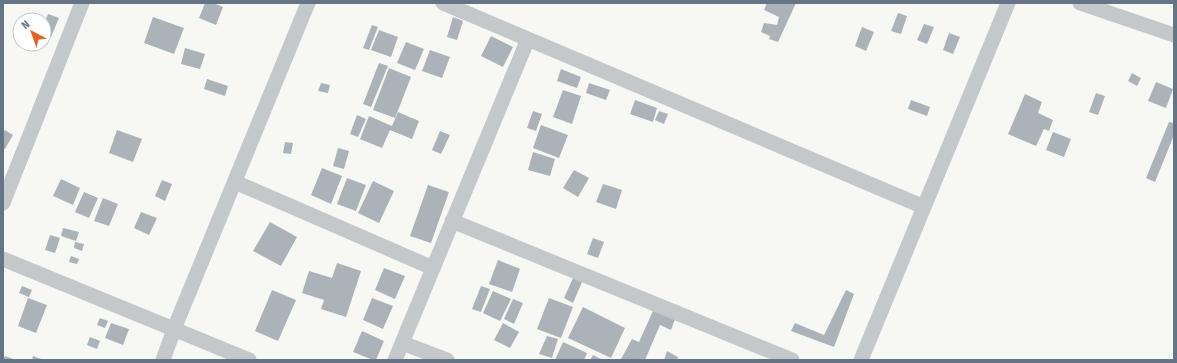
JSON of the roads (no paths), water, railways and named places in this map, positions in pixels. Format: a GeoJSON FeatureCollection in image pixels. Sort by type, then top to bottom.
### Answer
{"type":"FeatureCollection","features":[{"type":"Feature","properties":{"kind":"street"},"geometry":{"type":"LineString","coordinates":[[3,203],[82,3]]}},
{"type":"Feature","properties":{"kind":"street"},"geometry":{"type":"LineString","coordinates":[[163,360],[174,329],[308,3]]}},
{"type":"Feature","properties":{"kind":"street"},"geometry":{"type":"LineString","coordinates":[[443,3],[924,207]]}},
{"type":"Feature","properties":{"kind":"street"},"geometry":{"type":"LineString","coordinates":[[861,360],[1008,3]]}},
{"type":"Feature","properties":{"kind":"street"},"geometry":{"type":"LineString","coordinates":[[1080,3],[1174,35]]}},
{"type":"Feature","properties":{"kind":"street"},"geometry":{"type":"LineString","coordinates":[[395,360],[528,39]]}},
{"type":"Feature","properties":{"kind":"street"},"geometry":{"type":"LineString","coordinates":[[235,182],[432,268]]}},
{"type":"Feature","properties":{"kind":"street"},"geometry":{"type":"LineString","coordinates":[[452,220],[792,360]]}},
{"type":"Feature","properties":{"kind":"street"},"geometry":{"type":"LineString","coordinates":[[3,259],[249,360]]}},
{"type":"Feature","properties":{"kind":"street"},"geometry":{"type":"LineString","coordinates":[[402,343],[447,360]]}}]}
